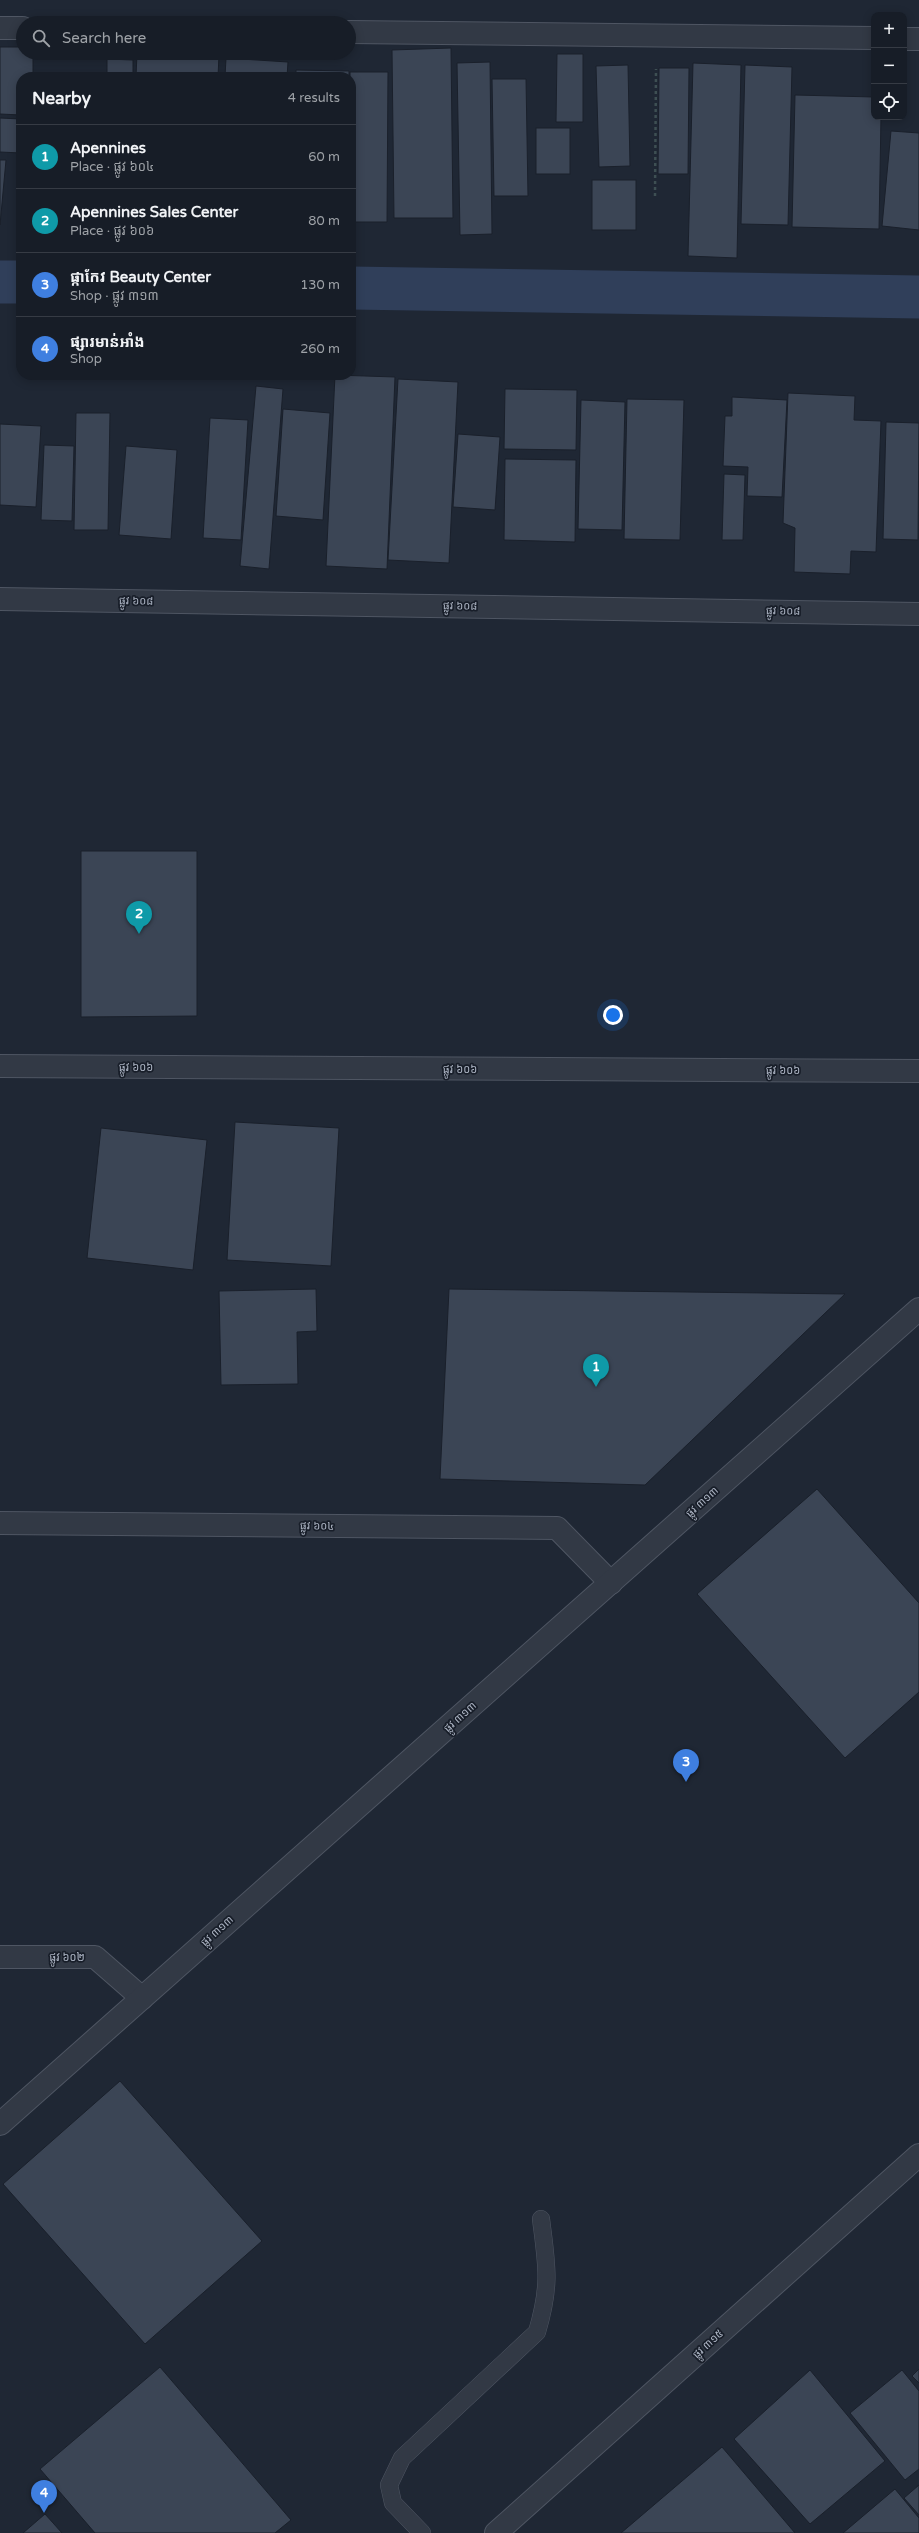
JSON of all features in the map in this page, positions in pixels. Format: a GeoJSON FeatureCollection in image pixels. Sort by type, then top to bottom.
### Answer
{"type":"FeatureCollection","features":[{"type":"Feature","properties":{"kind":"street"},"geometry":{"type":"LineString","coordinates":[[0,28],[16,28]]}},
{"type":"Feature","properties":{"kind":"street"},"geometry":{"type":"LineString","coordinates":[[356,32],[871,38]]}},
{"type":"Feature","properties":{"kind":"street"},"geometry":{"type":"LineString","coordinates":[[907,38],[919,39]]}},
{"type":"Feature","properties":{"kind":"street","name":"ផ្លូវ ៦០៨"},"geometry":{"type":"LineString","coordinates":[[0,599],[919,614]]}},
{"type":"Feature","properties":{"kind":"street","name":"ផ្លូវ ៦០៦"},"geometry":{"type":"LineString","coordinates":[[0,1066],[919,1071]]}},
{"type":"Feature","properties":{"kind":"street","name":"ផ្លូវ ៣១៣"},"geometry":{"type":"LineString","coordinates":[[0,2124],[919,1309]]}},
{"type":"Feature","properties":{"kind":"street","name":"ផ្លូវ ៦០៤"},"geometry":{"type":"LineString","coordinates":[[0,1523],[557,1528],[611,1582]]}},
{"type":"Feature","properties":{"kind":"street","name":"ផ្លូវ ៦០២"},"geometry":{"type":"LineString","coordinates":[[0,1957],[95,1957],[142,1998]]}},
{"type":"Feature","properties":{"kind":"street","name":"ផ្លូវ ៣១៥"},"geometry":{"type":"LineString","coordinates":[[496,2533],[919,2155]]}},
{"type":"Feature","properties":{"kind":"lane"},"geometry":{"type":"LineString","coordinates":[[422,2533],[393,2503],[389,2485],[402,2458],[537,2332],[545,2305],[548,2276],[541,2219]]}},
{"type":"Feature","properties":{"kind":"path"},"geometry":{"type":"LineString","coordinates":[[655,196],[657,35]]}},
{"type":"Feature","properties":{"kind":"building"},"geometry":{"type":"Polygon","coordinates":[[[0,47],[16,47],[16,60],[33,60],[33,72],[16,72],[16,115],[0,114],[0,47]]]}},
{"type":"Feature","properties":{"kind":"building"},"geometry":{"type":"Polygon","coordinates":[[[451,48],[453,218],[394,218],[392,50],[451,48]]]}},
{"type":"Feature","properties":{"kind":"building"},"geometry":{"type":"Polygon","coordinates":[[[557,54],[583,54],[583,122],[556,122],[557,54]]]}},
{"type":"Feature","properties":{"kind":"building"},"geometry":{"type":"Polygon","coordinates":[[[107,60],[133,60],[133,72],[107,72],[107,60]]]}},
{"type":"Feature","properties":{"kind":"building"},"geometry":{"type":"Polygon","coordinates":[[[137,60],[219,60],[218,72],[136,72],[137,60]]]}},
{"type":"Feature","properties":{"kind":"building"},"geometry":{"type":"Polygon","coordinates":[[[226,60],[288,62],[287,72],[225,72],[226,60]]]}},
{"type":"Feature","properties":{"kind":"building"},"geometry":{"type":"Polygon","coordinates":[[[490,62],[492,234],[460,235],[457,63],[490,62]]]}},
{"type":"Feature","properties":{"kind":"building"},"geometry":{"type":"Polygon","coordinates":[[[693,63],[741,65],[737,258],[688,256],[693,63]]]}},
{"type":"Feature","properties":{"kind":"building"},"geometry":{"type":"Polygon","coordinates":[[[628,65],[630,166],[599,167],[596,66],[628,65]]]}},
{"type":"Feature","properties":{"kind":"building"},"geometry":{"type":"Polygon","coordinates":[[[745,65],[792,67],[788,225],[741,224],[745,65]]]}},
{"type":"Feature","properties":{"kind":"building"},"geometry":{"type":"Polygon","coordinates":[[[659,68],[689,68],[688,174],[658,174],[659,68]]]}},
{"type":"Feature","properties":{"kind":"building"},"geometry":{"type":"Polygon","coordinates":[[[296,70],[349,71],[349,72],[296,72],[296,70]]]}},
{"type":"Feature","properties":{"kind":"building"},"geometry":{"type":"Polygon","coordinates":[[[356,72],[388,72],[387,222],[356,222],[356,72]]]}},
{"type":"Feature","properties":{"kind":"building"},"geometry":{"type":"Polygon","coordinates":[[[492,79],[526,79],[528,196],[494,196],[492,79]]]}},
{"type":"Feature","properties":{"kind":"building"},"geometry":{"type":"Polygon","coordinates":[[[795,95],[871,97],[871,120],[881,120],[879,229],[792,227],[795,95]]]}},
{"type":"Feature","properties":{"kind":"building"},"geometry":{"type":"Polygon","coordinates":[[[0,118],[16,119],[16,153],[0,152],[0,118]]]}},
{"type":"Feature","properties":{"kind":"building"},"geometry":{"type":"Polygon","coordinates":[[[536,128],[570,128],[570,174],[536,174],[536,128]]]}},
{"type":"Feature","properties":{"kind":"building"},"geometry":{"type":"Polygon","coordinates":[[[891,131],[919,133],[919,230],[882,226],[891,131]]]}},
{"type":"Feature","properties":{"kind":"building"},"geometry":{"type":"Polygon","coordinates":[[[0,160],[6,160],[0,225],[0,160]]]}},
{"type":"Feature","properties":{"kind":"building"},"geometry":{"type":"Polygon","coordinates":[[[592,180],[636,180],[636,230],[592,230],[592,180]]]}},
{"type":"Feature","properties":{"kind":"building"},"geometry":{"type":"Polygon","coordinates":[[[356,376],[395,377],[387,569],[326,566],[335,380],[356,380],[356,376]]]}},
{"type":"Feature","properties":{"kind":"building"},"geometry":{"type":"Polygon","coordinates":[[[398,379],[458,382],[449,563],[388,560],[398,379]]]}},
{"type":"Feature","properties":{"kind":"building"},"geometry":{"type":"Polygon","coordinates":[[[256,386],[283,389],[269,569],[240,566],[256,386]]]}},
{"type":"Feature","properties":{"kind":"building"},"geometry":{"type":"Polygon","coordinates":[[[505,389],[577,390],[576,450],[504,449],[505,389]]]}},
{"type":"Feature","properties":{"kind":"building"},"geometry":{"type":"Polygon","coordinates":[[[788,393],[855,396],[854,420],[881,421],[876,552],[851,551],[850,574],[794,572],[795,528],[783,523],[788,393]]]}},
{"type":"Feature","properties":{"kind":"building"},"geometry":{"type":"Polygon","coordinates":[[[732,397],[787,400],[782,497],[747,496],[748,467],[723,466],[725,416],[732,416],[732,397]]]}},
{"type":"Feature","properties":{"kind":"building"},"geometry":{"type":"Polygon","coordinates":[[[627,399],[684,400],[680,540],[624,539],[627,399]]]}},
{"type":"Feature","properties":{"kind":"building"},"geometry":{"type":"Polygon","coordinates":[[[581,400],[625,402],[622,530],[578,529],[581,400]]]}},
{"type":"Feature","properties":{"kind":"building"},"geometry":{"type":"Polygon","coordinates":[[[283,409],[330,413],[323,520],[276,516],[283,409]]]}},
{"type":"Feature","properties":{"kind":"building"},"geometry":{"type":"Polygon","coordinates":[[[76,413],[110,413],[108,530],[74,530],[76,413]]]}},
{"type":"Feature","properties":{"kind":"building"},"geometry":{"type":"Polygon","coordinates":[[[210,418],[248,420],[241,540],[203,538],[210,418]]]}},
{"type":"Feature","properties":{"kind":"building"},"geometry":{"type":"Polygon","coordinates":[[[886,422],[919,423],[918,540],[883,539],[886,422]]]}},
{"type":"Feature","properties":{"kind":"building"},"geometry":{"type":"Polygon","coordinates":[[[0,424],[41,426],[36,507],[0,505],[0,424]]]}},
{"type":"Feature","properties":{"kind":"building"},"geometry":{"type":"Polygon","coordinates":[[[458,434],[500,437],[495,510],[453,507],[458,434]]]}},
{"type":"Feature","properties":{"kind":"building"},"geometry":{"type":"Polygon","coordinates":[[[44,445],[74,446],[72,521],[41,520],[44,445]]]}},
{"type":"Feature","properties":{"kind":"building"},"geometry":{"type":"Polygon","coordinates":[[[126,446],[177,450],[171,539],[119,535],[126,446]]]}},
{"type":"Feature","properties":{"kind":"building"},"geometry":{"type":"Polygon","coordinates":[[[505,459],[576,460],[575,542],[504,540],[505,459]]]}},
{"type":"Feature","properties":{"kind":"building"},"geometry":{"type":"Polygon","coordinates":[[[724,474],[745,475],[743,540],[722,540],[724,474]]]}},
{"type":"Feature","properties":{"kind":"building"},"geometry":{"type":"Polygon","coordinates":[[[81,851],[197,851],[197,1016],[81,1017],[81,851]]]}},
{"type":"Feature","properties":{"kind":"building"},"geometry":{"type":"Polygon","coordinates":[[[235,1122],[339,1128],[331,1266],[227,1260],[235,1122]]]}},
{"type":"Feature","properties":{"kind":"building"},"geometry":{"type":"Polygon","coordinates":[[[101,1128],[207,1140],[193,1270],[87,1258],[101,1128]]]}},
{"type":"Feature","properties":{"kind":"building"},"geometry":{"type":"Polygon","coordinates":[[[316,1289],[317,1331],[297,1332],[298,1384],[221,1385],[219,1291],[316,1289]]]}},
{"type":"Feature","properties":{"kind":"building"},"geometry":{"type":"Polygon","coordinates":[[[449,1289],[845,1294],[645,1485],[440,1479],[449,1289]]]}},
{"type":"Feature","properties":{"kind":"building"},"geometry":{"type":"Polygon","coordinates":[[[817,1489],[919,1603],[919,1692],[845,1758],[697,1594],[817,1489]]]}},
{"type":"Feature","properties":{"kind":"building"},"geometry":{"type":"Polygon","coordinates":[[[120,2081],[262,2241],[145,2344],[3,2184],[120,2081]]]}},
{"type":"Feature","properties":{"kind":"building"},"geometry":{"type":"Polygon","coordinates":[[[160,2367],[291,2520],[275,2533],[95,2533],[40,2469],[160,2367]]]}},
{"type":"Feature","properties":{"kind":"building"},"geometry":{"type":"Polygon","coordinates":[[[919,2369],[919,2383],[912,2376],[919,2369]]]}},
{"type":"Feature","properties":{"kind":"building"},"geometry":{"type":"Polygon","coordinates":[[[810,2370],[885,2461],[810,2524],[734,2439],[810,2370]]]}},
{"type":"Feature","properties":{"kind":"building"},"geometry":{"type":"Polygon","coordinates":[[[902,2370],[919,2391],[919,2469],[905,2480],[850,2413],[902,2370]]]}},
{"type":"Feature","properties":{"kind":"building"},"geometry":{"type":"Polygon","coordinates":[[[722,2447],[795,2533],[621,2533],[722,2447]]]}},
{"type":"Feature","properties":{"kind":"building"},"geometry":{"type":"Polygon","coordinates":[[[919,2485],[919,2515],[904,2498],[919,2485]]]}},
{"type":"Feature","properties":{"kind":"building"},"geometry":{"type":"Polygon","coordinates":[[[895,2489],[919,2518],[919,2533],[843,2533],[895,2489]]]}},
{"type":"Feature","properties":{"kind":"building"},"geometry":{"type":"Polygon","coordinates":[[[45,2514],[62,2533],[23,2533],[45,2514]]]}},
{"type":"Feature","properties":{"kind":"waterway"},"geometry":{"type":"LineString","coordinates":[[0,282],[16,282]]}},
{"type":"Feature","properties":{"kind":"waterway"},"geometry":{"type":"LineString","coordinates":[[356,288],[919,297]]}},
{"type":"Feature","properties":{"kind":"place","name":"Apennines Sales Center"},"geometry":{"type":"Point","coordinates":[139,934]}},
{"type":"Feature","properties":{"kind":"place","name":"Apennines"},"geometry":{"type":"Point","coordinates":[596,1387]}},
{"type":"Feature","properties":{"kind":"place","name":"ផ្កាកែវ Beauty Center"},"geometry":{"type":"Point","coordinates":[686,1782]}},
{"type":"Feature","properties":{"kind":"place","name":"ផ្សារមាន់អាំង"},"geometry":{"type":"Point","coordinates":[44,2513]}}]}
